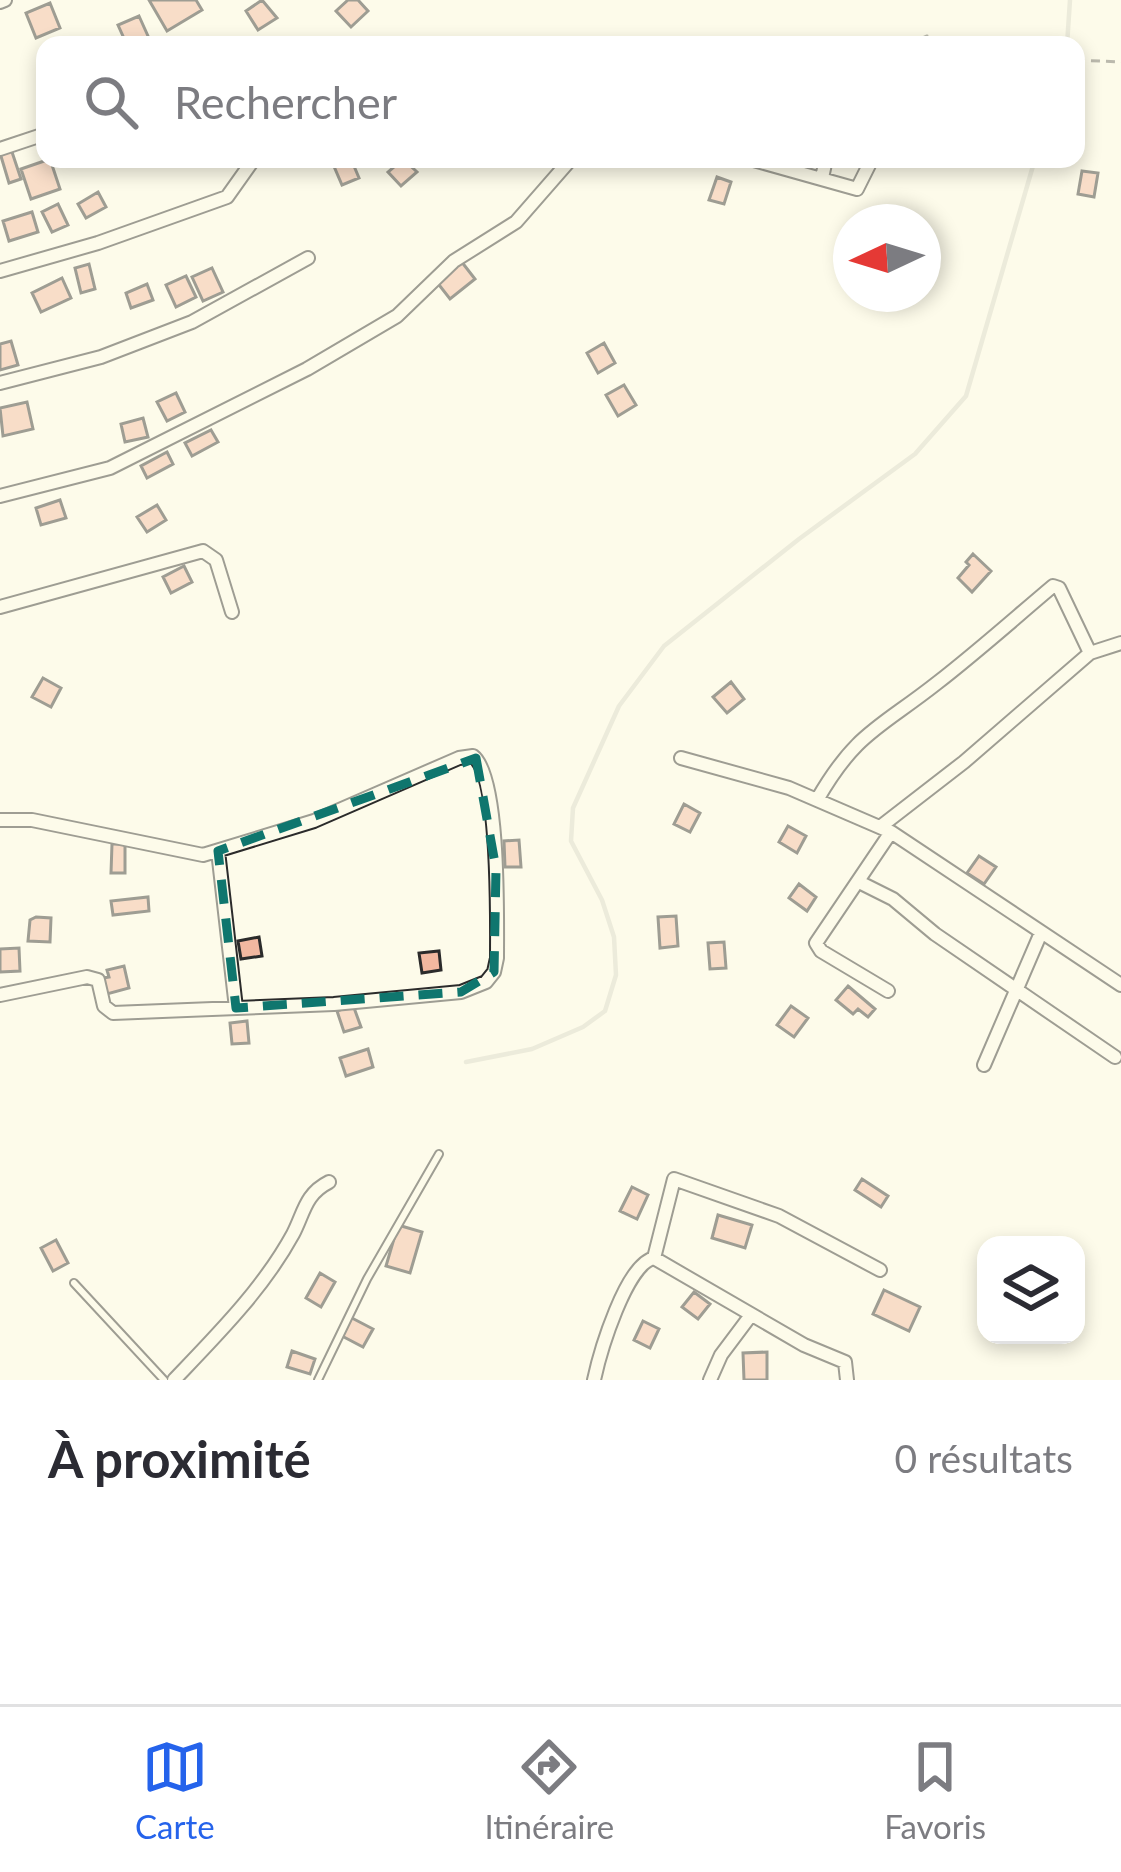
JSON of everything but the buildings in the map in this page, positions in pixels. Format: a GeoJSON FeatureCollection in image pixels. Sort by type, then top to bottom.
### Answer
{"type":"FeatureCollection","features":[{"type":"Feature","properties":{"kind":"street"},"geometry":{"type":"LineString","coordinates":[[0,148],[36,137]]}},
{"type":"Feature","properties":{"kind":"street"},"geometry":{"type":"LineString","coordinates":[[0,271],[98,243],[227,197],[248,168]]}},
{"type":"Feature","properties":{"kind":"street"},"geometry":{"type":"LineString","coordinates":[[0,496],[110,468],[325,359],[398,316],[454,261],[516,222],[563,168]]}},
{"type":"Feature","properties":{"kind":"street"},"geometry":{"type":"LineString","coordinates":[[785,168],[856,189],[867,168]]}},
{"type":"Feature","properties":{"kind":"street"},"geometry":{"type":"LineString","coordinates":[[822,178],[824,168]]}},
{"type":"Feature","properties":{"kind":"street"},"geometry":{"type":"LineString","coordinates":[[0,383],[101,357],[192,322],[308,258]]}},
{"type":"Feature","properties":{"kind":"street"},"geometry":{"type":"LineString","coordinates":[[0,607],[203,551],[216,560],[232,612]]}},
{"type":"Feature","properties":{"kind":"street"},"geometry":{"type":"LineString","coordinates":[[817,800],[836,766],[872,728],[932,688],[1053,586],[1059,588],[1090,653]]}},
{"type":"Feature","properties":{"kind":"street"},"geometry":{"type":"LineString","coordinates":[[888,992],[815,943],[859,883],[885,829],[1090,653],[1121,643]]}},
{"type":"Feature","properties":{"kind":"street"},"geometry":{"type":"LineString","coordinates":[[0,820],[32,820],[187,854],[218,851],[314,821],[473,756],[483,765],[496,869],[497,958],[486,982],[461,992],[113,1013],[104,1006],[98,980],[87,977],[0,995]]}},
{"type":"Feature","properties":{"kind":"street"},"geometry":{"type":"LineString","coordinates":[[681,758],[744,773],[885,829],[1121,985]]}},
{"type":"Feature","properties":{"kind":"street"},"geometry":{"type":"LineString","coordinates":[[218,851],[236,1008]]}},
{"type":"Feature","properties":{"kind":"street"},"geometry":{"type":"LineString","coordinates":[[859,883],[893,899],[935,934],[1114,1057]]}},
{"type":"Feature","properties":{"kind":"street"},"geometry":{"type":"LineString","coordinates":[[984,1065],[1040,934]]}},
{"type":"Feature","properties":{"kind":"street"},"geometry":{"type":"LineString","coordinates":[[654,1258],[674,1179],[779,1216],[880,1270]]}},
{"type":"Feature","properties":{"kind":"street"},"geometry":{"type":"LineString","coordinates":[[174,1380],[246,1301],[292,1236],[308,1200],[329,1182]]}},
{"type":"Feature","properties":{"kind":"street"},"geometry":{"type":"LineString","coordinates":[[654,1258],[815,1351],[845,1362],[847,1380]]}},
{"type":"Feature","properties":{"kind":"street"},"geometry":{"type":"LineString","coordinates":[[595,1380],[612,1320],[643,1263],[654,1258]]}},
{"type":"Feature","properties":{"kind":"street"},"geometry":{"type":"LineString","coordinates":[[710,1380],[721,1355],[751,1315]]}},
{"type":"Feature","properties":{"kind":"lane"},"geometry":{"type":"LineString","coordinates":[[318,1380],[378,1258],[440,1154]]}},
{"type":"Feature","properties":{"kind":"lane"},"geometry":{"type":"LineString","coordinates":[[74,1283],[164,1380]]}},
{"type":"Feature","properties":{"kind":"path"},"geometry":{"type":"LineString","coordinates":[[1085,60],[1121,62]]}},
{"type":"Feature","properties":{"kind":"highlighted area"},"geometry":{"type":"Polygon","coordinates":[[[476,758],[496,869],[494,972],[461,992],[236,1008],[218,851],[476,758]]]}},
{"type":"Feature","properties":{"kind":"waterway"},"geometry":{"type":"LineString","coordinates":[[1068,36],[1070,0]]}},
{"type":"Feature","properties":{"kind":"waterway"},"geometry":{"type":"LineString","coordinates":[[466,1062],[532,1049],[583,1027],[605,1011],[616,975],[614,937],[602,900],[571,841],[573,808],[619,706],[664,646],[915,454],[966,396],[1032,168]]}}]}
